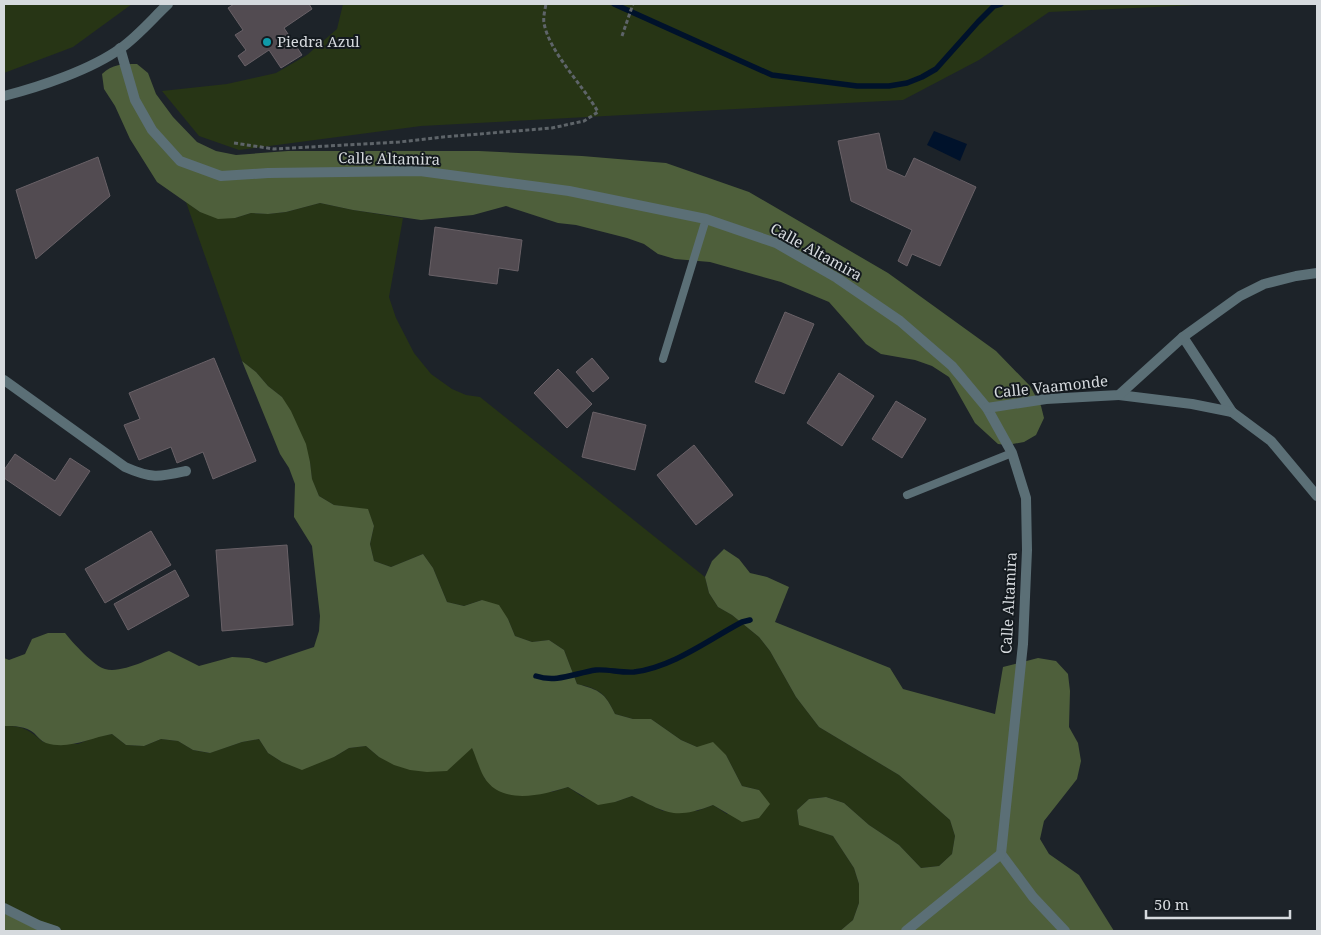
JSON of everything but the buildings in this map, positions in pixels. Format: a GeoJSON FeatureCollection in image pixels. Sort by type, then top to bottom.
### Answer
{"type":"FeatureCollection","features":[{"type":"Feature","properties":{"kind":"street"},"geometry":{"type":"LineString","coordinates":[[4,96],[80,70],[120,48],[168,4]]}},
{"type":"Feature","properties":{"kind":"street","name":"Calle Altamira"},"geometry":{"type":"LineString","coordinates":[[120,48],[135,100],[152,130],[180,161],[222,176],[268,173],[420,171],[569,192],[706,219],[776,243],[837,278],[900,321],[952,366],[987,408],[1012,453],[1026,498],[1027,550],[1023,644],[1001,854]]}},
{"type":"Feature","properties":{"kind":"street","name":"Calle Vaamonde"},"geometry":{"type":"LineString","coordinates":[[987,408],[1046,399],[1119,395],[1182,337],[1240,296],[1264,284],[1317,273]]}},
{"type":"Feature","properties":{"kind":"street"},"geometry":{"type":"LineString","coordinates":[[1182,337],[1232,412],[1271,441],[1317,496]]}},
{"type":"Feature","properties":{"kind":"street"},"geometry":{"type":"LineString","coordinates":[[4,380],[125,467],[136,472],[158,477],[186,470]]}},
{"type":"Feature","properties":{"kind":"street"},"geometry":{"type":"LineString","coordinates":[[1119,395],[1192,404],[1232,412]]}},
{"type":"Feature","properties":{"kind":"street"},"geometry":{"type":"LineString","coordinates":[[906,931],[1001,854],[1033,897],[1065,931]]}},
{"type":"Feature","properties":{"kind":"street"},"geometry":{"type":"LineString","coordinates":[[4,908],[36,928],[56,931]]}},
{"type":"Feature","properties":{"kind":"lane"},"geometry":{"type":"LineString","coordinates":[[664,359],[706,219]]}},
{"type":"Feature","properties":{"kind":"lane"},"geometry":{"type":"LineString","coordinates":[[907,495],[1012,453]]}},
{"type":"Feature","properties":{"kind":"path"},"geometry":{"type":"LineString","coordinates":[[234,143],[274,149],[399,142],[552,128],[584,121],[598,112],[590,97],[553,47],[544,22],[546,4]]}},
{"type":"Feature","properties":{"kind":"path"},"geometry":{"type":"LineString","coordinates":[[622,36],[633,4]]}},
{"type":"Feature","properties":{"kind":"green space"},"geometry":{"type":"Polygon","coordinates":[[[4,4],[132,4],[73,47],[4,73],[4,4]]]}},
{"type":"Feature","properties":{"kind":"green space"},"geometry":{"type":"Polygon","coordinates":[[[343,4],[1219,4],[1049,12],[979,60],[903,100],[421,126],[239,150],[199,136],[162,91],[227,84],[276,73],[307,55],[337,29],[343,4]]]}},
{"type":"Feature","properties":{"kind":"green space"},"geometry":{"type":"Polygon","coordinates":[[[137,64],[148,73],[156,94],[173,117],[197,142],[216,151],[236,155],[288,151],[479,151],[582,156],[666,163],[749,192],[888,273],[996,351],[1030,386],[1041,406],[1044,418],[1036,435],[1024,442],[1007,445],[998,444],[975,423],[949,377],[932,366],[915,360],[881,354],[866,344],[829,302],[781,282],[710,262],[675,259],[658,254],[644,244],[627,238],[576,225],[558,223],[506,206],[473,215],[421,220],[320,203],[286,212],[251,213],[235,218],[218,219],[200,212],[157,182],[130,139],[115,106],[104,89],[102,74],[118,65],[137,64]]]}},
{"type":"Feature","properties":{"kind":"green space"},"geometry":{"type":"Polygon","coordinates":[[[186,202],[200,212],[235,218],[251,213],[286,212],[320,203],[403,218],[389,297],[396,318],[414,353],[431,374],[452,389],[466,395],[480,397],[705,577],[709,593],[718,607],[732,615],[759,637],[770,651],[796,697],[819,727],[899,775],[950,820],[955,836],[952,854],[939,866],[921,868],[899,845],[869,825],[844,803],[826,797],[809,799],[797,810],[799,824],[833,836],[854,868],[859,884],[859,903],[853,920],[840,931],[56,931],[4,908],[4,726],[16,726],[25,729],[43,742],[78,744],[95,737],[112,734],[126,745],[144,746],[161,739],[178,741],[193,750],[209,753],[242,742],[259,739],[268,753],[282,762],[334,757],[349,748],[366,746],[379,757],[446,771],[472,747],[485,779],[552,792],[568,787],[583,797],[615,802],[632,796],[663,811],[697,811],[713,805],[727,814],[759,790],[742,786],[726,755],[697,747],[681,740],[651,719],[633,719],[615,714],[601,693],[577,684],[564,650],[549,640],[532,642],[515,636],[508,619],[482,600],[464,606],[447,602],[433,568],[423,554],[391,567],[374,561],[370,544],[374,526],[368,510],[334,505],[319,496],[312,480],[310,462],[282,397],[242,361],[186,202]]]}},
{"type":"Feature","properties":{"kind":"green space"},"geometry":{"type":"Polygon","coordinates":[[[242,361],[282,397],[291,411],[306,444],[312,479],[319,496],[334,505],[368,509],[374,526],[370,544],[374,561],[391,567],[423,554],[433,568],[447,602],[464,606],[482,600],[499,605],[508,619],[515,636],[532,642],[549,640],[564,650],[577,684],[601,693],[615,714],[633,719],[651,719],[681,740],[697,747],[713,742],[726,755],[742,786],[759,790],[770,804],[759,818],[742,822],[713,805],[689,812],[671,812],[654,807],[632,796],[598,805],[568,787],[535,795],[511,795],[491,786],[482,774],[472,748],[447,771],[427,772],[410,770],[394,765],[379,757],[366,746],[349,748],[334,757],[302,770],[282,762],[268,753],[259,739],[242,742],[210,753],[193,750],[178,741],[161,739],[144,746],[126,745],[112,734],[71,744],[54,745],[44,742],[27,729],[16,726],[4,726],[4,658],[9,660],[25,654],[32,639],[48,633],[65,633],[96,664],[105,669],[112,670],[129,667],[169,651],[199,666],[232,657],[249,658],[266,663],[314,647],[319,631],[320,616],[312,546],[294,517],[295,484],[289,468],[280,454],[242,361]]]}},
{"type":"Feature","properties":{"kind":"green space"},"geometry":{"type":"Polygon","coordinates":[[[724,549],[739,559],[750,573],[767,577],[789,587],[775,622],[890,668],[903,689],[995,714],[1003,667],[1038,658],[1056,661],[1068,674],[1070,691],[1069,727],[1078,743],[1081,761],[1077,779],[1044,821],[1040,839],[1049,854],[1079,875],[1114,931],[840,931],[853,920],[859,903],[859,884],[854,868],[833,836],[799,825],[797,810],[809,799],[826,797],[844,803],[869,825],[899,845],[921,868],[939,866],[952,854],[955,836],[950,820],[899,775],[819,727],[796,697],[770,651],[759,637],[732,615],[718,607],[709,593],[705,577],[712,561],[724,549]]]}},
{"type":"Feature","properties":{"kind":"green space"},"geometry":{"type":"Polygon","coordinates":[[[4,908],[56,931],[4,931],[4,908]]]}},
{"type":"Feature","properties":{"kind":"water"},"geometry":{"type":"Polygon","coordinates":[[[934,131],[967,144],[960,161],[927,145],[934,131]]]}},
{"type":"Feature","properties":{"kind":"waterway"},"geometry":{"type":"LineString","coordinates":[[614,4],[772,75],[857,86],[889,86],[907,83],[922,77],[936,69],[978,22],[994,6],[1001,4]]}},
{"type":"Feature","properties":{"kind":"waterway"},"geometry":{"type":"LineString","coordinates":[[536,676],[559,678],[596,670],[634,672],[648,669],[676,659],[742,622],[750,620]]}},
{"type":"Feature","properties":{"kind":"place","name":"Piedra Azul"},"geometry":{"type":"Point","coordinates":[267,42]}}]}
